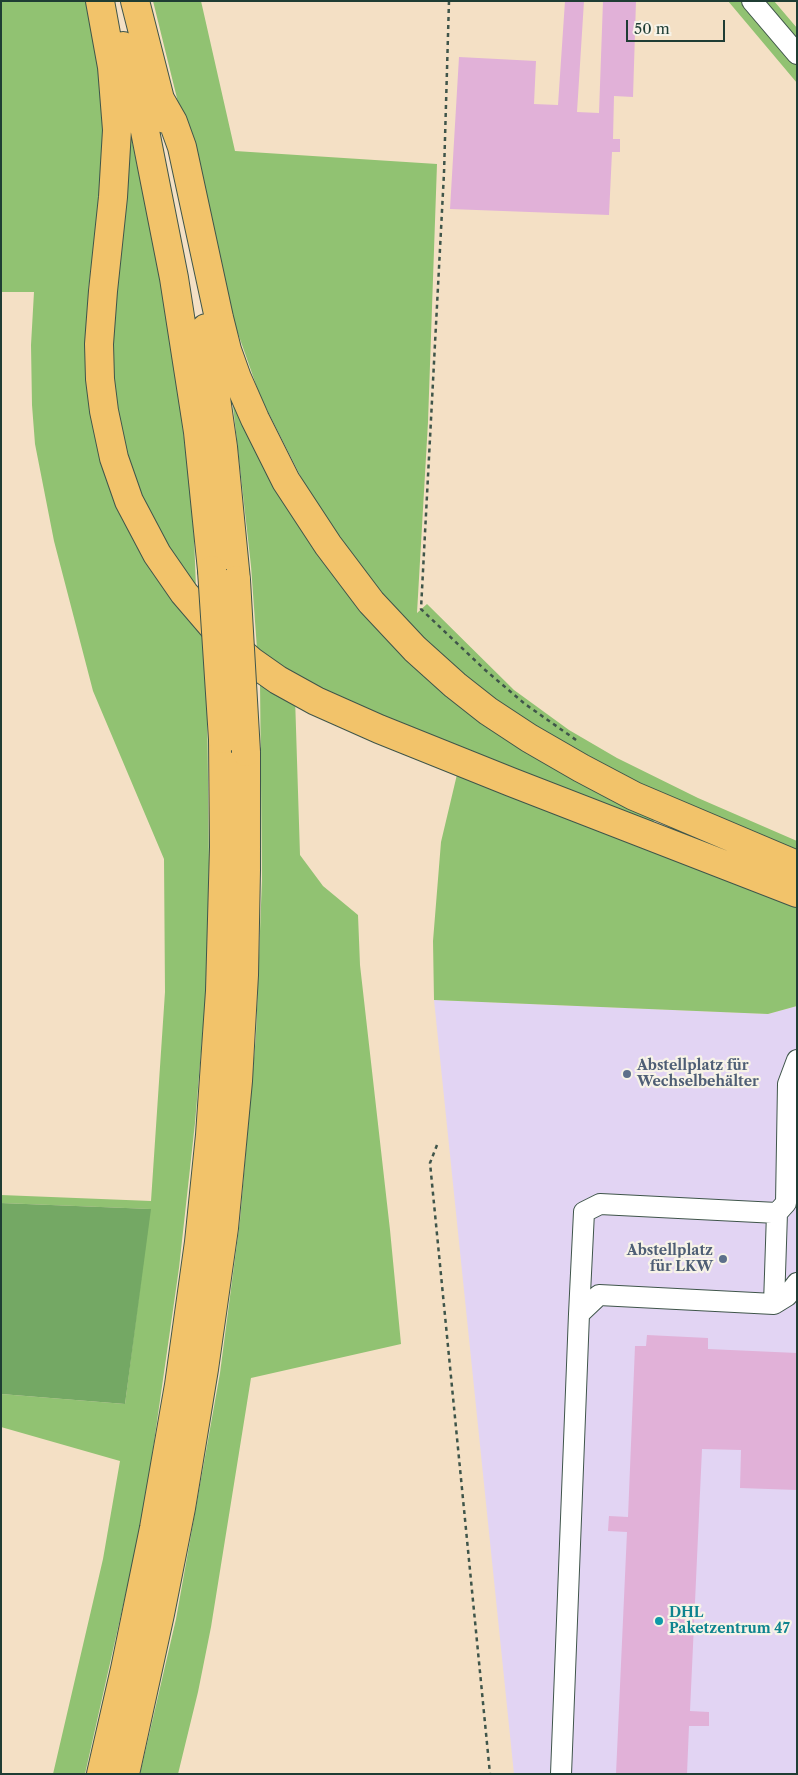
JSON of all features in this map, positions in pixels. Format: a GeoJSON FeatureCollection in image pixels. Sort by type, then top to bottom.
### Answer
{"type":"FeatureCollection","features":[{"type":"Feature","properties":{"kind":"highway"},"geometry":{"type":"LineString","coordinates":[[100,1],[112,67],[117,130],[113,204],[99,335],[104,411],[114,458],[129,501],[153,548],[184,594],[214,628],[245,656],[278,680],[316,701],[371,726],[511,782],[797,893]]}},
{"type":"Feature","properties":{"kind":"highway"},"geometry":{"type":"LineString","coordinates":[[101,1774],[156,1518],[179,1385],[199,1242],[210,1135],[220,991],[224,856],[242,667],[198,432],[174,278],[145,131],[112,1]]}},
{"type":"Feature","properties":{"kind":"highway"},"geometry":{"type":"LineString","coordinates":[[135,1],[161,101],[184,210],[207,336],[225,461],[224,575]]}},
{"type":"Feature","properties":{"kind":"highway"},"geometry":{"type":"LineString","coordinates":[[161,101],[173,122],[182,147],[219,318],[227,350],[237,378],[258,426],[286,480],[328,545],[371,602],[410,644],[454,685],[546,749],[634,796],[797,865]]}},
{"type":"Feature","properties":{"kind":"highway"},"geometry":{"type":"LineString","coordinates":[[125,1774],[181,1508],[204,1369],[224,1228],[237,1089],[243,992],[246,878],[234,746]]}},
{"type":"Feature","properties":{"kind":"street"},"geometry":{"type":"LineString","coordinates":[[752,1],[797,54]]}},
{"type":"Feature","properties":{"kind":"street"},"geometry":{"type":"LineString","coordinates":[[774,1304],[777,1213],[786,1204],[791,1186],[787,1166],[788,1084],[797,1060]]}},
{"type":"Feature","properties":{"kind":"street"},"geometry":{"type":"LineString","coordinates":[[562,1774],[584,1212],[600,1204],[777,1213]]}},
{"type":"Feature","properties":{"kind":"street"},"geometry":{"type":"LineString","coordinates":[[579,1314],[599,1295],[774,1304],[786,1296],[797,1283]]}},
{"type":"Feature","properties":{"kind":"path"},"geometry":{"type":"LineString","coordinates":[[449,1],[444,173],[421,609],[484,669],[525,704],[587,747]]}},
{"type":"Feature","properties":{"kind":"path"},"geometry":{"type":"LineString","coordinates":[[437,1145],[430,1163],[490,1774]]}},
{"type":"Feature","properties":{"kind":"shaded area","name":"DHL Paketzentrum 47"},"geometry":{"type":"Polygon","coordinates":[[[434,1000],[768,1014],[797,1006],[797,1774],[514,1774],[434,1000]]]}},
{"type":"Feature","properties":{"kind":"green space"},"geometry":{"type":"Polygon","coordinates":[[[1,1],[94,1],[111,116],[89,283],[85,351],[90,401],[101,465],[132,536],[201,622],[207,696],[209,865],[206,992],[195,1123],[179,1268],[150,1470],[136,1548],[85,1774],[53,1774],[103,1559],[120,1461],[1,1427],[1,1394],[125,1404],[150,1209],[1,1203],[1,1195],[151,1201],[165,992],[164,859],[93,691],[54,541],[35,444],[31,345],[34,292],[1,292],[1,1]]]}},
{"type":"Feature","properties":{"kind":"green space"},"geometry":{"type":"Polygon","coordinates":[[[153,1],[201,1],[235,151],[437,164],[428,422],[417,613],[427,604],[514,690],[569,730],[617,758],[698,798],[797,841],[797,859],[680,811],[502,707],[450,664],[397,611],[344,551],[308,491],[260,396],[228,305],[153,1]]]}},
{"type":"Feature","properties":{"kind":"green space"},"geometry":{"type":"Polygon","coordinates":[[[728,1],[743,1],[797,65],[797,83],[728,1]]]}},
{"type":"Feature","properties":{"kind":"green space"},"geometry":{"type":"Polygon","coordinates":[[[762,1],[774,1],[797,28],[797,42],[762,1]]]}},
{"type":"Feature","properties":{"kind":"green space"},"geometry":{"type":"Polygon","coordinates":[[[131,136],[156,258],[176,374],[189,478],[196,588],[179,565],[150,517],[132,475],[119,430],[112,374],[114,318],[131,136]]]}},
{"type":"Feature","properties":{"kind":"green space"},"geometry":{"type":"Polygon","coordinates":[[[230,379],[370,608],[631,809],[654,820],[652,825],[356,705],[291,673],[257,649],[251,566],[230,379]]]}},
{"type":"Feature","properties":{"kind":"green space"},"geometry":{"type":"Polygon","coordinates":[[[260,682],[295,697],[300,855],[323,886],[358,915],[360,965],[401,1344],[251,1378],[211,1627],[198,1692],[178,1774],[140,1774],[176,1619],[220,1373],[240,1220],[256,1035],[262,879],[260,682]]]}},
{"type":"Feature","properties":{"kind":"green space"},"geometry":{"type":"Polygon","coordinates":[[[459,766],[797,901],[797,1006],[768,1014],[434,1000],[433,941],[441,842],[459,766]]]}},
{"type":"Feature","properties":{"kind":"green space"},"geometry":{"type":"Polygon","coordinates":[[[1,1203],[151,1209],[125,1404],[1,1394],[1,1203]]]}},
{"type":"Feature","properties":{"kind":"building"},"geometry":{"type":"Polygon","coordinates":[[[565,1],[584,1],[577,112],[599,113],[603,1],[636,1],[633,97],[614,96],[613,139],[620,139],[620,152],[612,152],[609,215],[450,209],[459,57],[536,61],[534,104],[558,105],[565,1]]]}},
{"type":"Feature","properties":{"kind":"building","name":"DHL Paketzentrum 47"},"geometry":{"type":"Polygon","coordinates":[[[647,1335],[708,1338],[708,1349],[797,1353],[797,1490],[740,1488],[741,1450],[702,1449],[690,1711],[709,1712],[709,1726],[689,1726],[687,1774],[616,1774],[627,1532],[608,1531],[609,1516],[628,1517],[635,1346],[646,1346],[647,1335]]]}},
{"type":"Feature","properties":{"kind":"place","name":"Abstellplatz für Wechselbehälter"},"geometry":{"type":"Point","coordinates":[627,1074]}},
{"type":"Feature","properties":{"kind":"place","name":"Abstellplatz für LKW"},"geometry":{"type":"Point","coordinates":[723,1259]}},
{"type":"Feature","properties":{"kind":"place","name":"DHL Paketzentrum 47"},"geometry":{"type":"Point","coordinates":[659,1621]}}]}
